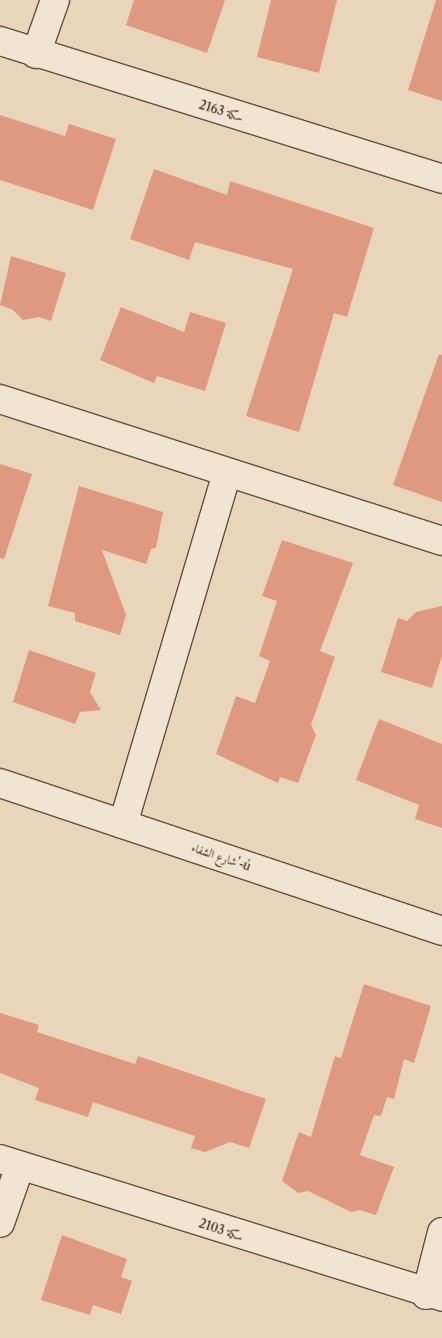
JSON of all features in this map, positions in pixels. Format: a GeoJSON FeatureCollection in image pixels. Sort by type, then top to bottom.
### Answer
{"type":"FeatureCollection","features":[{"type":"Feature","properties":{"kind":"street"},"geometry":{"type":"LineString","coordinates":[[36,54],[55,0]]}},
{"type":"Feature","properties":{"kind":"street","name":"سكة 2163"},"geometry":{"type":"LineString","coordinates":[[0,41],[36,54],[442,179]]}},
{"type":"Feature","properties":{"kind":"street"},"geometry":{"type":"LineString","coordinates":[[0,399],[442,541]]}},
{"type":"Feature","properties":{"kind":"street"},"geometry":{"type":"LineString","coordinates":[[123,824],[227,473]]}},
{"type":"Feature","properties":{"kind":"street","name":"شارع الشفاء'-ú"},"geometry":{"type":"LineString","coordinates":[[0,783],[442,931]]}},
{"type":"Feature","properties":{"kind":"street"},"geometry":{"type":"LineString","coordinates":[[0,1223],[10,1163]]}},
{"type":"Feature","properties":{"kind":"street","name":"سكة 2103"},"geometry":{"type":"LineString","coordinates":[[10,1163],[434,1296]]}},
{"type":"Feature","properties":{"kind":"street"},"geometry":{"type":"LineString","coordinates":[[434,1296],[442,1232]]}},
{"type":"Feature","properties":{"kind":"building"},"geometry":{"type":"Polygon","coordinates":[[[134,0],[225,0],[207,53],[126,25],[134,0]]]}},
{"type":"Feature","properties":{"kind":"building"},"geometry":{"type":"Polygon","coordinates":[[[271,0],[337,0],[319,73],[257,57],[271,0]]]}},
{"type":"Feature","properties":{"kind":"building"},"geometry":{"type":"Polygon","coordinates":[[[436,0],[442,0],[442,101],[408,90],[436,0]]]}},
{"type":"Feature","properties":{"kind":"building"},"geometry":{"type":"Polygon","coordinates":[[[0,115],[65,136],[69,124],[116,139],[93,210],[0,180],[0,115]]]}},
{"type":"Feature","properties":{"kind":"building"},"geometry":{"type":"Polygon","coordinates":[[[154,169],[227,195],[230,181],[374,228],[347,317],[334,313],[299,432],[246,416],[293,269],[195,242],[189,260],[130,239],[154,169]]]}},
{"type":"Feature","properties":{"kind":"building"},"geometry":{"type":"Polygon","coordinates":[[[11,256],[66,273],[51,321],[39,317],[23,320],[13,310],[0,305],[11,256]]]}},
{"type":"Feature","properties":{"kind":"building"},"geometry":{"type":"Polygon","coordinates":[[[121,307],[184,332],[190,312],[226,323],[205,391],[157,376],[154,383],[100,360],[121,307]]]}},
{"type":"Feature","properties":{"kind":"building"},"geometry":{"type":"Polygon","coordinates":[[[439,354],[442,355],[442,502],[393,485],[439,354]]]}},
{"type":"Feature","properties":{"kind":"building"},"geometry":{"type":"Polygon","coordinates":[[[0,464],[32,474],[4,559],[0,558],[0,464]]]}},
{"type":"Feature","properties":{"kind":"building"},"geometry":{"type":"Polygon","coordinates":[[[79,486],[163,512],[156,548],[151,549],[146,564],[102,550],[126,615],[120,635],[75,621],[75,613],[48,606],[79,486]]]}},
{"type":"Feature","properties":{"kind":"building"},"geometry":{"type":"Polygon","coordinates":[[[282,540],[353,563],[320,651],[335,657],[311,725],[316,735],[298,783],[280,777],[278,783],[216,754],[236,696],[255,703],[270,661],[259,656],[277,601],[262,596],[282,540]]]}},
{"type":"Feature","properties":{"kind":"building"},"geometry":{"type":"Polygon","coordinates":[[[442,606],[442,656],[432,688],[381,672],[398,618],[407,621],[416,612],[442,606]]]}},
{"type":"Feature","properties":{"kind":"building"},"geometry":{"type":"Polygon","coordinates":[[[29,650],[96,673],[90,692],[101,710],[80,712],[75,724],[13,702],[29,650]]]}},
{"type":"Feature","properties":{"kind":"building"},"geometry":{"type":"Polygon","coordinates":[[[379,719],[442,744],[442,828],[415,819],[419,805],[356,780],[379,719]]]}},
{"type":"Feature","properties":{"kind":"building"},"geometry":{"type":"Polygon","coordinates":[[[364,984],[431,1006],[414,1063],[404,1059],[394,1099],[387,1097],[381,1116],[374,1115],[360,1155],[394,1167],[376,1215],[360,1210],[351,1212],[308,1191],[298,1193],[282,1181],[299,1132],[311,1137],[335,1056],[341,1058],[364,984]]]}},
{"type":"Feature","properties":{"kind":"building"},"geometry":{"type":"Polygon","coordinates":[[[0,1013],[39,1025],[37,1032],[135,1064],[138,1056],[266,1099],[249,1148],[230,1142],[205,1152],[191,1148],[195,1136],[93,1102],[88,1117],[35,1100],[39,1088],[0,1073],[0,1013]]]}},
{"type":"Feature","properties":{"kind":"building"},"geometry":{"type":"Polygon","coordinates":[[[62,1235],[127,1259],[121,1277],[132,1281],[121,1314],[93,1305],[90,1315],[41,1300],[62,1235]]]}}]}
